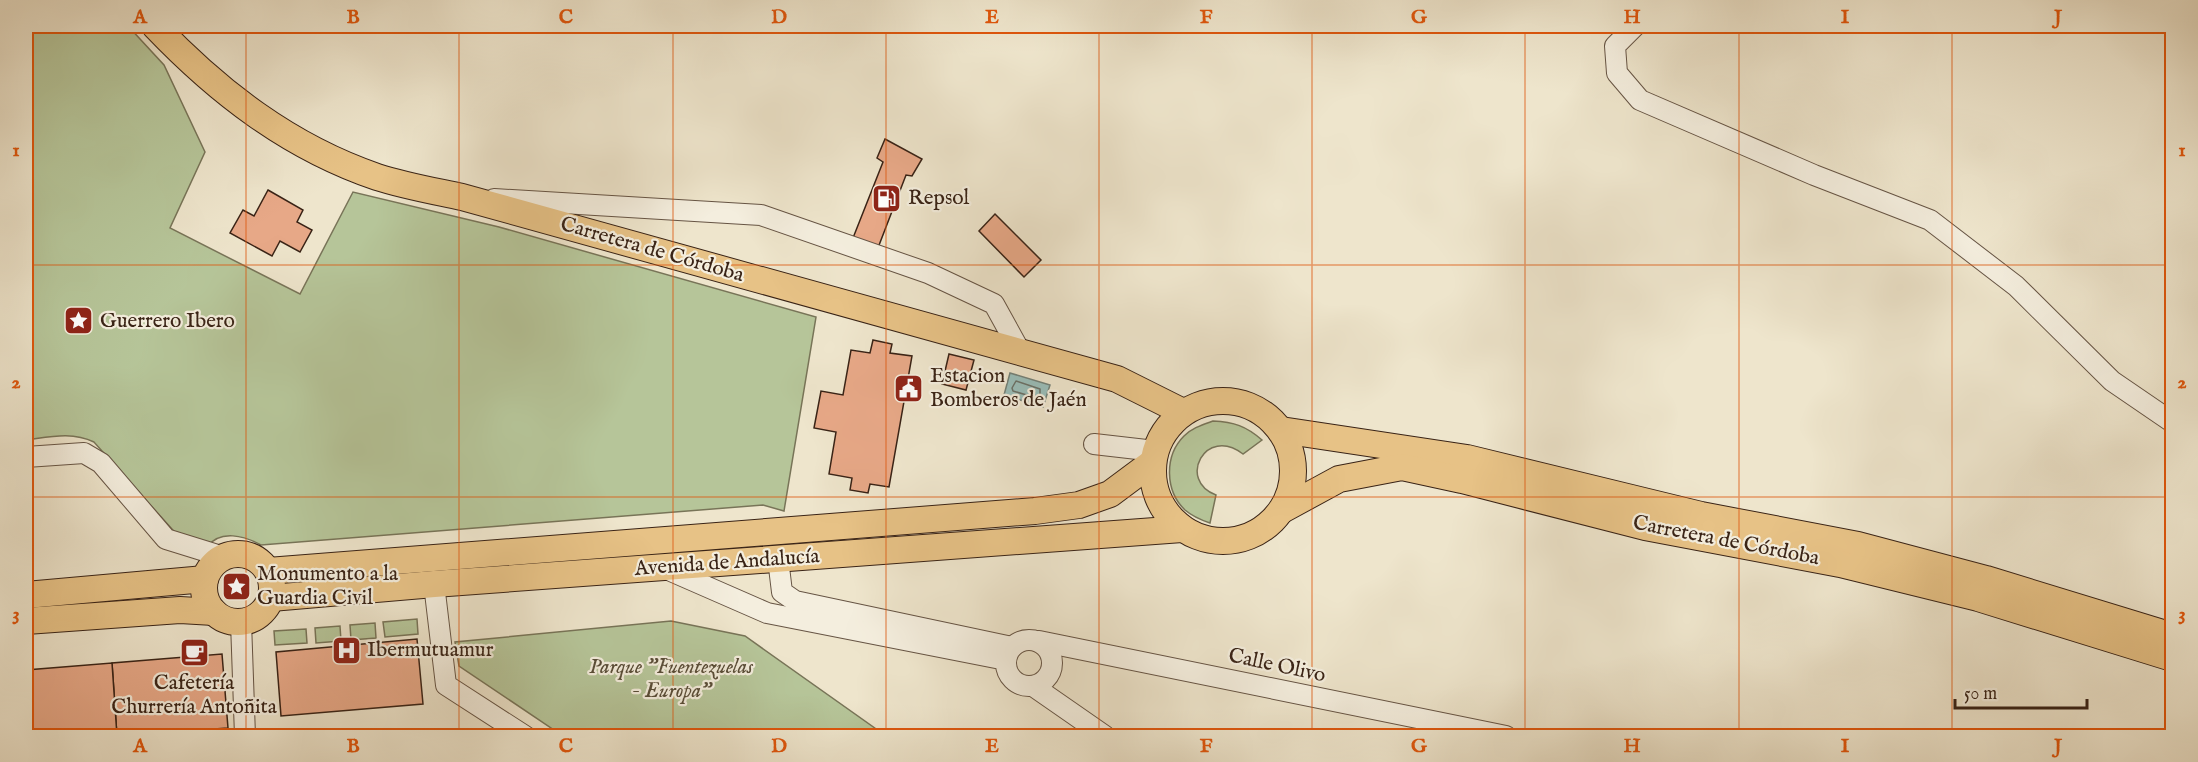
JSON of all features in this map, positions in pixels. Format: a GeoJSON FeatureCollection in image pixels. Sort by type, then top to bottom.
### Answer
{"type":"FeatureCollection","features":[{"type":"Feature","properties":{"kind":"main road","name":"Carretera de Córdoba"},"geometry":{"type":"LineString","coordinates":[[155,26],[219,88],[278,131],[328,156],[378,177],[462,197],[1117,379],[1184,412]]}},
{"type":"Feature","properties":{"kind":"main road"},"geometry":{"type":"LineString","coordinates":[[1225,400],[1246,404],[1265,415],[1281,430],[1290,449],[1294,470],[1291,491],[1282,510],[1267,526],[1247,537],[1225,542],[1203,538],[1182,529],[1166,514],[1156,494],[1152,473],[1154,456],[1166,429],[1184,412],[1203,403],[1225,400]]}},
{"type":"Feature","properties":{"kind":"main road","name":"Carretera de Córdoba"},"geometry":{"type":"LineString","coordinates":[[1281,430],[1467,458],[1701,515],[1858,544],[1986,579],[2172,636]]}},
{"type":"Feature","properties":{"kind":"main road","name":"Avenida de Andalucía"},"geometry":{"type":"LineString","coordinates":[[268,571],[1035,511],[1079,505],[1110,494],[1154,456]]}},
{"type":"Feature","properties":{"kind":"main road","name":"Carretera de Córdoba"},"geometry":{"type":"LineString","coordinates":[[1282,510],[1339,479],[1401,467],[1645,526],[1840,564],[1978,598],[2172,658]]}},
{"type":"Feature","properties":{"kind":"main road","name":"Avenida de Andalucía"},"geometry":{"type":"LineString","coordinates":[[271,598],[1182,529]]}},
{"type":"Feature","properties":{"kind":"main road"},"geometry":{"type":"LineString","coordinates":[[233,554],[244,554],[262,563],[268,571],[272,580],[271,598],[267,608],[260,615],[241,622],[222,618],[214,612],[206,597],[205,579],[215,563],[233,554]]}},
{"type":"Feature","properties":{"kind":"main road"},"geometry":{"type":"LineString","coordinates":[[26,595],[205,579]]}},
{"type":"Feature","properties":{"kind":"main road"},"geometry":{"type":"LineString","coordinates":[[26,621],[180,610],[214,612]]}},
{"type":"Feature","properties":{"kind":"street"},"geometry":{"type":"LineString","coordinates":[[1635,26],[1632,26],[1615,46],[1617,73],[1640,99],[1814,175],[1930,220],[2016,286],[2112,381],[2172,423]]}},
{"type":"Feature","properties":{"kind":"street"},"geometry":{"type":"LineString","coordinates":[[462,197],[761,215],[928,273],[994,304],[1021,353]]}},
{"type":"Feature","properties":{"kind":"street"},"geometry":{"type":"LineString","coordinates":[[1094,444],[1154,456]]}},
{"type":"Feature","properties":{"kind":"street"},"geometry":{"type":"LineString","coordinates":[[26,457],[84,453],[101,463],[166,539],[224,557]]}},
{"type":"Feature","properties":{"kind":"street"},"geometry":{"type":"LineString","coordinates":[[778,559],[782,592],[795,601],[1009,653]]}},
{"type":"Feature","properties":{"kind":"street"},"geometry":{"type":"LineString","coordinates":[[664,568],[767,613],[1009,653]]}},
{"type":"Feature","properties":{"kind":"street"},"geometry":{"type":"LineString","coordinates":[[434,584],[446,685],[525,736]]}},
{"type":"Feature","properties":{"kind":"street"},"geometry":{"type":"LineString","coordinates":[[241,622],[245,736]]}},
{"type":"Feature","properties":{"kind":"street"},"geometry":{"type":"LineString","coordinates":[[1034,686],[1046,679],[1053,666],[1050,651],[1040,641],[1025,639],[1009,653],[1009,674],[1019,684],[1034,686],[1105,736]]}},
{"type":"Feature","properties":{"kind":"street","name":"Calle Olivo"},"geometry":{"type":"LineString","coordinates":[[1040,641],[1457,732],[1506,736]]}},
{"type":"Feature","properties":{"kind":"green space"},"geometry":{"type":"Polygon","coordinates":[[[26,26],[128,26],[164,65],[205,152],[170,228],[300,294],[353,192],[499,227],[816,317],[784,511],[763,505],[261,545],[248,539],[226,536],[212,541],[207,547],[180,538],[94,442],[69,436],[26,440],[26,26]]]}},
{"type":"Feature","properties":{"kind":"green space"},"geometry":{"type":"Polygon","coordinates":[[[1213,421],[1239,426],[1251,431],[1262,440],[1243,454],[1229,447],[1217,446],[1207,451],[1201,458],[1197,468],[1198,479],[1204,488],[1216,495],[1210,523],[1191,514],[1178,502],[1171,484],[1170,463],[1177,444],[1184,436],[1213,421]]]}},
{"type":"Feature","properties":{"kind":"green space"},"geometry":{"type":"Polygon","coordinates":[[[417,619],[418,634],[385,637],[383,622],[417,619]]]}},
{"type":"Feature","properties":{"kind":"green space","name":"Parque \"Fuentezuelas - Europa\""},"geometry":{"type":"Polygon","coordinates":[[[671,621],[745,636],[886,736],[563,736],[459,666],[455,642],[671,621]]]}},
{"type":"Feature","properties":{"kind":"green space"},"geometry":{"type":"Polygon","coordinates":[[[375,623],[376,638],[351,640],[350,625],[375,623]]]}},
{"type":"Feature","properties":{"kind":"green space"},"geometry":{"type":"Polygon","coordinates":[[[340,626],[341,641],[316,643],[315,628],[340,626]]]}},
{"type":"Feature","properties":{"kind":"green space"},"geometry":{"type":"Polygon","coordinates":[[[306,629],[307,643],[275,645],[274,631],[306,629]]]}},
{"type":"Feature","properties":{"kind":"water"},"geometry":{"type":"Polygon","coordinates":[[[1010,373],[1050,385],[1043,407],[1004,395],[1010,373]]]}},
{"type":"Feature","properties":{"kind":"building"},"geometry":{"type":"Polygon","coordinates":[[[885,139],[922,159],[912,176],[906,175],[876,253],[851,243],[883,162],[877,158],[885,139]]]}},
{"type":"Feature","properties":{"kind":"building"},"geometry":{"type":"Polygon","coordinates":[[[268,190],[303,210],[297,222],[312,230],[300,252],[280,241],[272,256],[230,233],[243,210],[254,216],[268,190]]]}},
{"type":"Feature","properties":{"kind":"building"},"geometry":{"type":"Polygon","coordinates":[[[995,214],[1041,260],[1024,277],[979,231],[995,214]]]}},
{"type":"Feature","properties":{"kind":"building"},"geometry":{"type":"Polygon","coordinates":[[[873,340],[892,344],[890,353],[912,356],[889,487],[870,484],[868,493],[850,490],[852,478],[829,474],[836,432],[814,428],[821,391],[843,395],[851,350],[870,353],[873,340]]]}},
{"type":"Feature","properties":{"kind":"building"},"geometry":{"type":"Polygon","coordinates":[[[949,354],[974,360],[966,390],[942,384],[949,354]]]}},
{"type":"Feature","properties":{"kind":"building"},"geometry":{"type":"Polygon","coordinates":[[[417,639],[423,704],[281,716],[276,652],[417,639]]]}},
{"type":"Feature","properties":{"kind":"building"},"geometry":{"type":"Polygon","coordinates":[[[222,654],[228,728],[117,736],[112,663],[222,654]]]}},
{"type":"Feature","properties":{"kind":"building"},"geometry":{"type":"Polygon","coordinates":[[[112,663],[117,736],[26,736],[26,670],[112,663]]]}},
{"type":"Feature","properties":{"kind":"place","name":"Repsol"},"geometry":{"type":"Point","coordinates":[887,198]}},
{"type":"Feature","properties":{"kind":"place","name":"Guerrero Ibero"},"geometry":{"type":"Point","coordinates":[79,321]}},
{"type":"Feature","properties":{"kind":"place","name":"Estacion Bomberos de Jaén"},"geometry":{"type":"Point","coordinates":[909,388]}},
{"type":"Feature","properties":{"kind":"place","name":"Monumento a la Guardia Civil"},"geometry":{"type":"Point","coordinates":[236,586]}},
{"type":"Feature","properties":{"kind":"place","name":"Ibermutuamur"},"geometry":{"type":"Point","coordinates":[346,650]}},
{"type":"Feature","properties":{"kind":"place","name":"Cafetería Churrería Antoñita"},"geometry":{"type":"Point","coordinates":[194,652]}}]}
